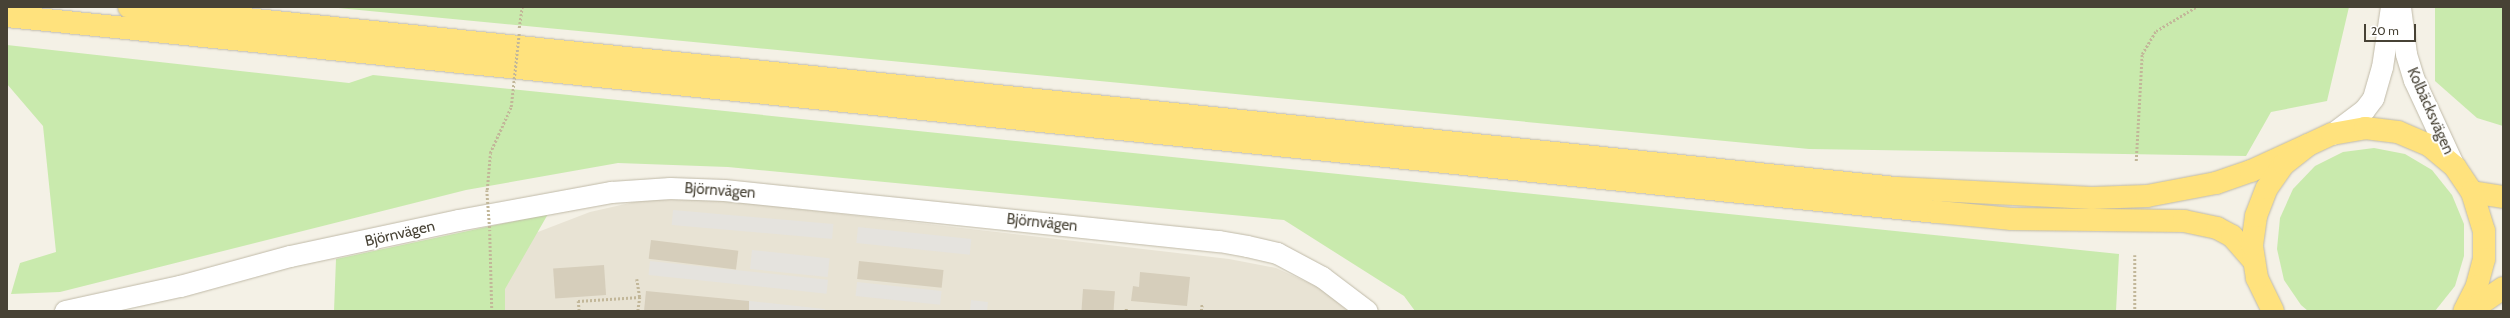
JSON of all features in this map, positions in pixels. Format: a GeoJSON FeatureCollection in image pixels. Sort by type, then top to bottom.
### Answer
{"type":"FeatureCollection","features":[{"type":"Feature","properties":{"kind":"highway"},"geometry":{"type":"LineString","coordinates":[[129,7],[1903,189],[2092,198],[2147,196],[2216,183],[2251,171],[2332,134],[2365,128],[2398,132],[2429,145],[2455,167],[2472,192],[2482,218],[2484,259],[2477,286],[2464,311]]}},
{"type":"Feature","properties":{"kind":"highway"},"geometry":{"type":"LineString","coordinates":[[7,16],[1938,212],[2020,219],[2184,221],[2218,228],[2232,236],[2255,269],[2273,311]]}},
{"type":"Feature","properties":{"kind":"highway"},"geometry":{"type":"LineString","coordinates":[[2256,311],[2253,230],[2256,216],[2267,188],[2284,164],[2308,145]]}},
{"type":"Feature","properties":{"kind":"highway"},"geometry":{"type":"LineString","coordinates":[[2472,192],[2503,196]]}},
{"type":"Feature","properties":{"kind":"highway"},"geometry":{"type":"LineString","coordinates":[[2470,311],[2503,288]]}},
{"type":"Feature","properties":{"kind":"street","name":"Kolbäcksvägen"},"geometry":{"type":"LineString","coordinates":[[2332,134],[2364,110],[2373,98],[2382,67],[2391,7]]}},
{"type":"Feature","properties":{"kind":"street","name":"Kolbäcksvägen"},"geometry":{"type":"LineString","coordinates":[[2400,7],[2406,54],[2414,80],[2455,167]]}},
{"type":"Feature","properties":{"kind":"street","name":"Björnvägen"},"geometry":{"type":"LineString","coordinates":[[65,311],[180,286],[290,256],[458,220],[611,192],[670,188],[724,190],[1240,244],[1277,253],[1322,277],[1367,311]]}},
{"type":"Feature","properties":{"kind":"path"},"geometry":{"type":"LineString","coordinates":[[492,311],[490,231],[487,190],[490,153],[511,107],[522,7]]}},
{"type":"Feature","properties":{"kind":"path"},"geometry":{"type":"LineString","coordinates":[[2136,161],[2142,54],[2156,31],[2196,7]]}},
{"type":"Feature","properties":{"kind":"path"},"geometry":{"type":"LineString","coordinates":[[2135,255],[2135,311]]}},
{"type":"Feature","properties":{"kind":"path"},"geometry":{"type":"LineString","coordinates":[[637,279],[640,297],[638,311]]}},
{"type":"Feature","properties":{"kind":"path"},"geometry":{"type":"LineString","coordinates":[[579,311],[578,301],[640,297]]}},
{"type":"Feature","properties":{"kind":"path"},"geometry":{"type":"LineString","coordinates":[[1201,311],[1202,304]]}},
{"type":"Feature","properties":{"kind":"shaded area"},"geometry":{"type":"Polygon","coordinates":[[[643,200],[721,200],[1229,259],[1276,268],[1320,288],[1348,311],[333,311],[590,212],[643,200]]]}},
{"type":"Feature","properties":{"kind":"shaded area"},"geometry":{"type":"Polygon","coordinates":[[[673,210],[833,224],[832,239],[672,225],[673,210]]]}},
{"type":"Feature","properties":{"kind":"shaded area"},"geometry":{"type":"Polygon","coordinates":[[[858,227],[971,239],[970,255],[856,243],[858,227]]]}},
{"type":"Feature","properties":{"kind":"shaded area"},"geometry":{"type":"Polygon","coordinates":[[[752,250],[830,258],[828,277],[750,269],[752,250]]]}},
{"type":"Feature","properties":{"kind":"shaded area"},"geometry":{"type":"Polygon","coordinates":[[[650,261],[828,280],[827,294],[649,275],[650,261]]]}},
{"type":"Feature","properties":{"kind":"shaded area"},"geometry":{"type":"Polygon","coordinates":[[[857,282],[942,291],[940,305],[856,296],[857,282]]]}},
{"type":"Feature","properties":{"kind":"shaded area"},"geometry":{"type":"Polygon","coordinates":[[[741,300],[825,309],[824,311],[740,311],[741,300]]]}},
{"type":"Feature","properties":{"kind":"shaded area"},"geometry":{"type":"Polygon","coordinates":[[[971,300],[988,302],[987,311],[970,311],[971,300]]]}},
{"type":"Feature","properties":{"kind":"green space"},"geometry":{"type":"Polygon","coordinates":[[[328,7],[2349,7],[2327,101],[2271,112],[2246,156],[1809,149],[328,7]]]}},
{"type":"Feature","properties":{"kind":"green space"},"geometry":{"type":"Polygon","coordinates":[[[2435,7],[2503,7],[2503,126],[2477,118],[2435,81],[2435,7]]]}},
{"type":"Feature","properties":{"kind":"green space"},"geometry":{"type":"Polygon","coordinates":[[[7,45],[349,83],[373,75],[2119,254],[2116,311],[1415,311],[1404,296],[1284,220],[728,167],[618,163],[466,190],[60,292],[11,294],[20,263],[56,252],[43,126],[7,84],[7,45]]]}},
{"type":"Feature","properties":{"kind":"green space"},"geometry":{"type":"Polygon","coordinates":[[[2374,148],[2405,154],[2432,170],[2452,195],[2464,224],[2464,256],[2455,286],[2435,311],[2308,311],[2301,305],[2284,280],[2277,249],[2280,218],[2293,189],[2315,166],[2343,152],[2374,148]]]}},
{"type":"Feature","properties":{"kind":"green space"},"geometry":{"type":"Polygon","coordinates":[[[548,214],[505,289],[505,311],[334,311],[336,259],[548,214]]]}},
{"type":"Feature","properties":{"kind":"building"},"geometry":{"type":"Polygon","coordinates":[[[651,240],[738,251],[736,270],[649,259],[651,240]]]}},
{"type":"Feature","properties":{"kind":"building"},"geometry":{"type":"Polygon","coordinates":[[[859,261],[944,270],[942,288],[857,279],[859,261]]]}},
{"type":"Feature","properties":{"kind":"building"},"geometry":{"type":"Polygon","coordinates":[[[604,265],[606,295],[555,298],[553,269],[604,265]]]}},
{"type":"Feature","properties":{"kind":"building"},"geometry":{"type":"Polygon","coordinates":[[[1140,272],[1190,277],[1187,306],[1131,301],[1133,286],[1139,287],[1140,272]]]}},
{"type":"Feature","properties":{"kind":"building"},"geometry":{"type":"Polygon","coordinates":[[[1083,289],[1115,291],[1114,311],[1081,311],[1083,289]]]}},
{"type":"Feature","properties":{"kind":"building"},"geometry":{"type":"Polygon","coordinates":[[[646,291],[749,301],[749,311],[644,311],[646,291]]]}}]}
